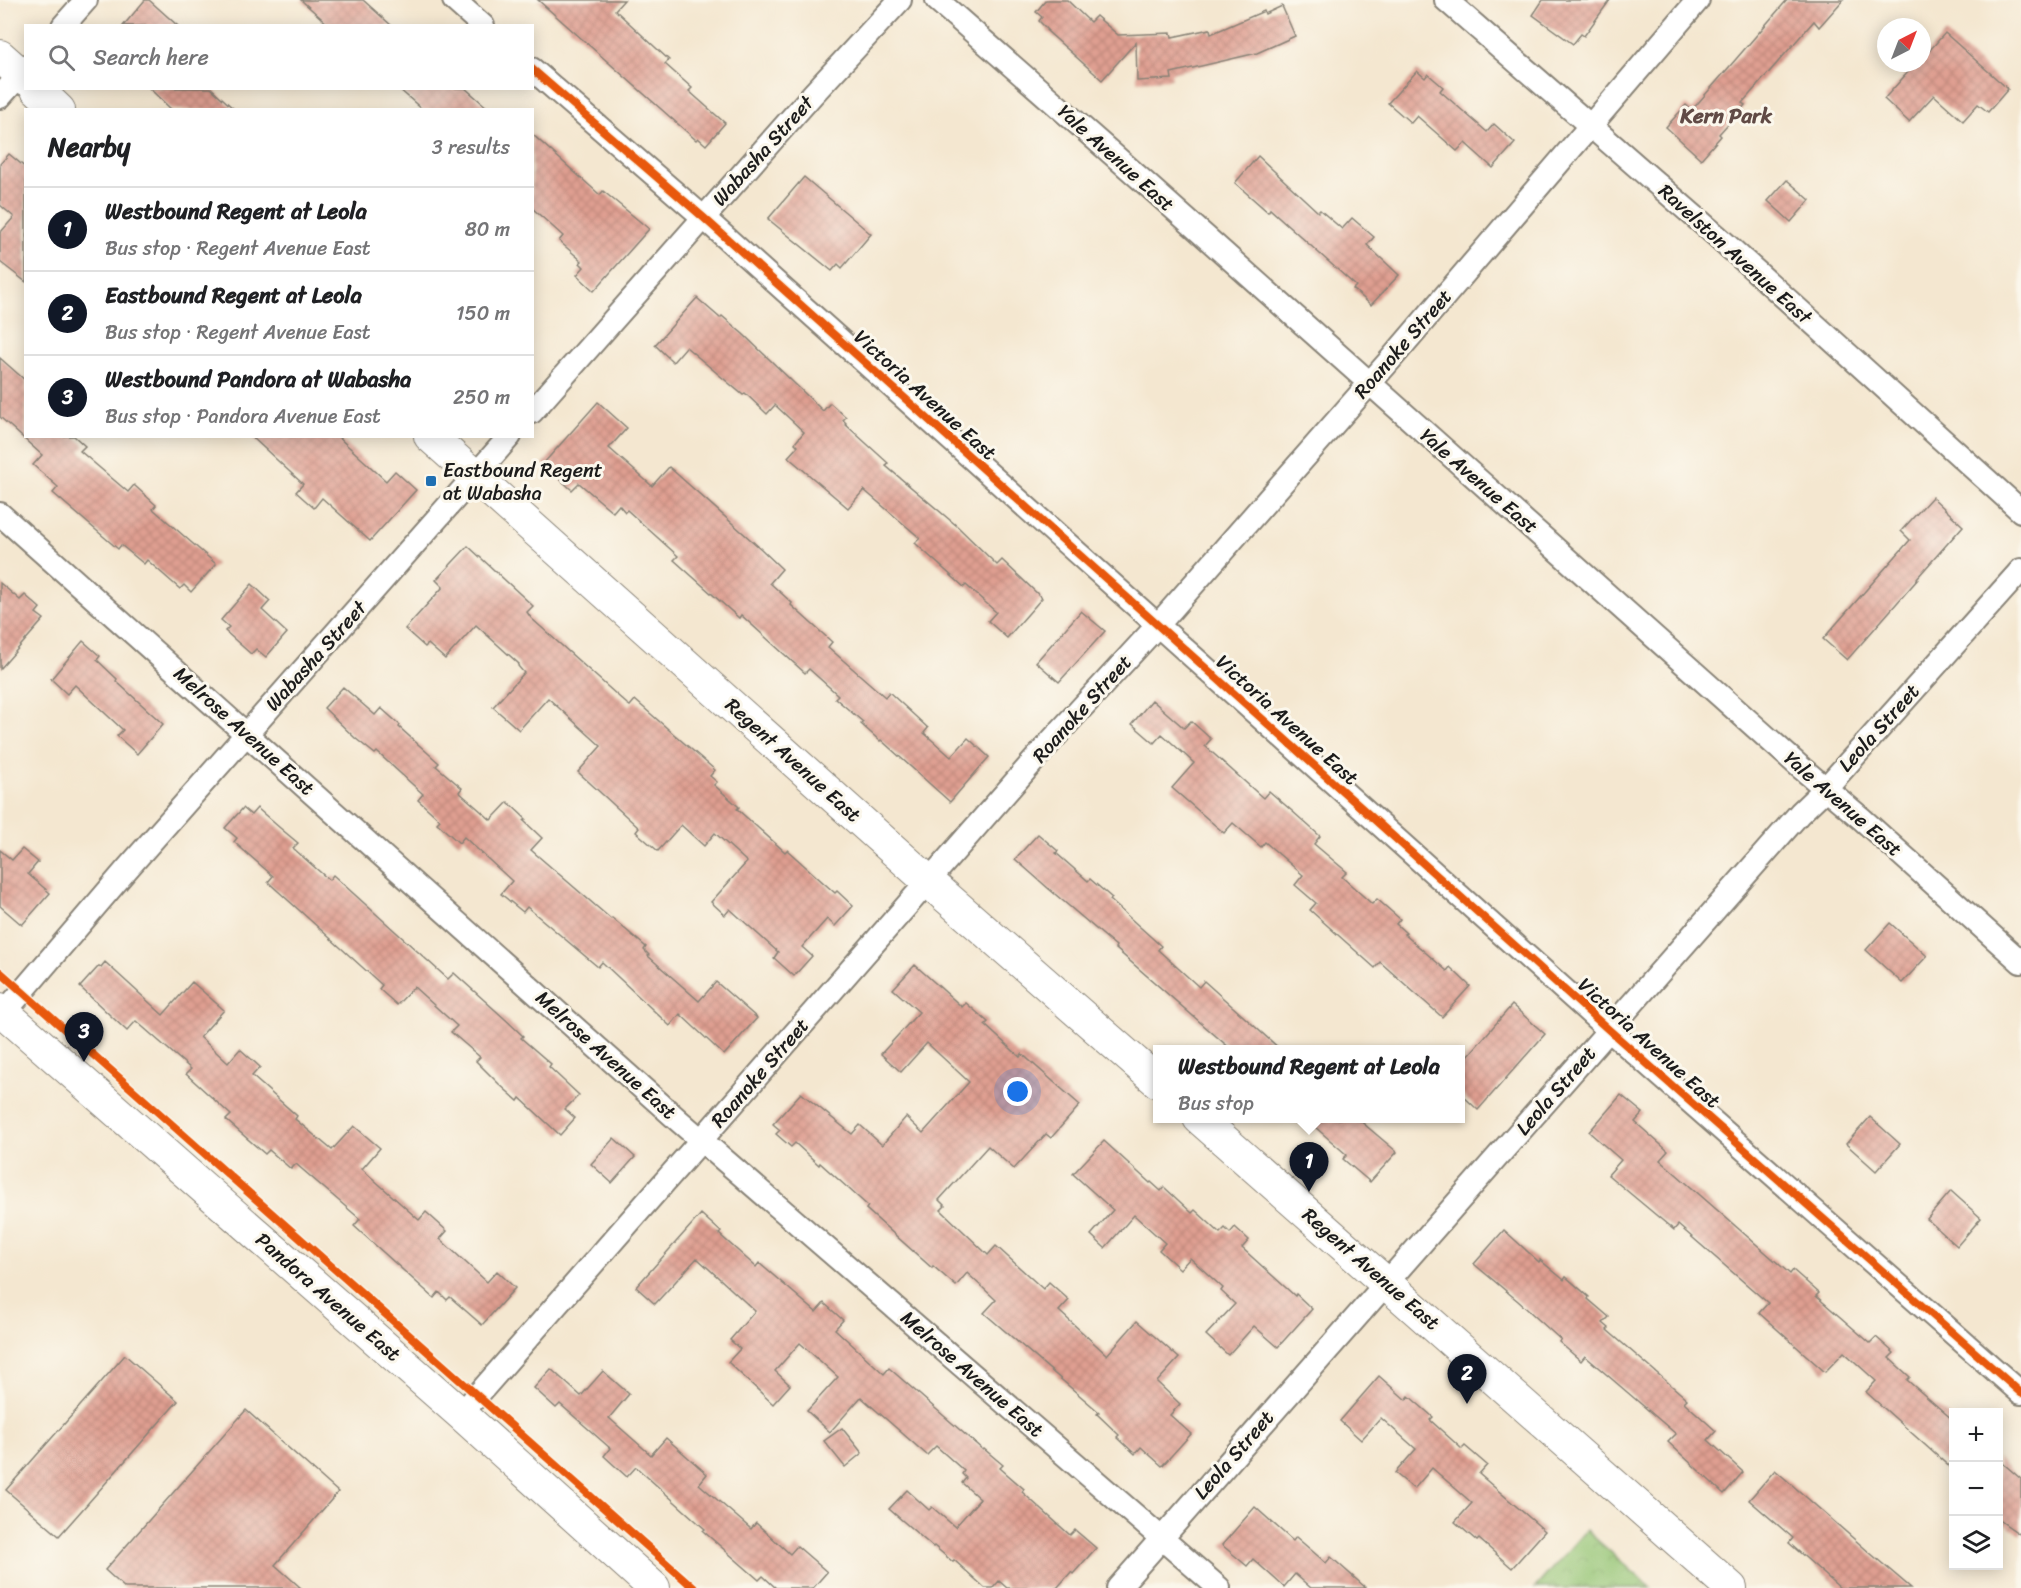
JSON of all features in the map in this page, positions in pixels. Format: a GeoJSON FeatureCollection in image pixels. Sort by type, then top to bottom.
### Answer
{"type":"FeatureCollection","features":[{"type":"Feature","properties":{"kind":"street"},"geometry":{"type":"LineString","coordinates":[[65,24],[86,0]]}},
{"type":"Feature","properties":{"kind":"street"},"geometry":{"type":"LineString","coordinates":[[453,0],[481,24]]}},
{"type":"Feature","properties":{"kind":"street","name":"Wabasha Street"},"geometry":{"type":"LineString","coordinates":[[534,410],[900,0]]}},
{"type":"Feature","properties":{"kind":"street","name":"Yale Avenue East"},"geometry":{"type":"LineString","coordinates":[[937,0],[1825,789],[1862,819],[2021,963]]}},
{"type":"Feature","properties":{"kind":"street","name":"Ravelston Avenue East"},"geometry":{"type":"LineString","coordinates":[[1446,0],[1718,237],[2021,511]]}},
{"type":"Feature","properties":{"kind":"street","name":"Roanoke Street"},"geometry":{"type":"LineString","coordinates":[[461,1414],[1052,740],[1157,626],[1590,126],[1684,10],[1698,0]]}},
{"type":"Feature","properties":{"kind":"street","name":"Victoria Avenue East"},"geometry":{"type":"LineString","coordinates":[[534,71],[704,218],[1609,1030],[2021,1393]]}},
{"type":"Feature","properties":{"kind":"street"},"geometry":{"type":"LineString","coordinates":[[34,90],[57,108]]}},
{"type":"Feature","properties":{"kind":"street","name":"Regent Avenue East"},"geometry":{"type":"LineString","coordinates":[[432,438],[928,881],[1153,1078]]}},
{"type":"Feature","properties":{"kind":"street","name":"Wabasha Street"},"geometry":{"type":"LineString","coordinates":[[2,1011],[508,438]]}},
{"type":"Feature","properties":{"kind":"street","name":"Melrose Avenue East"},"geometry":{"type":"LineString","coordinates":[[0,514],[701,1140],[1219,1588]]}},
{"type":"Feature","properties":{"kind":"street","name":"Leola Street"},"geometry":{"type":"LineString","coordinates":[[1118,1588],[1800,813],[1825,789],[2021,570]]}},
{"type":"Feature","properties":{"kind":"street","name":"Pandora Avenue East"},"geometry":{"type":"LineString","coordinates":[[2,1011],[461,1414],[654,1588]]}},
{"type":"Feature","properties":{"kind":"street","name":"Regent Avenue East"},"geometry":{"type":"LineString","coordinates":[[1204,1123],[1731,1588]]}},
{"type":"Feature","properties":{"kind":"green space"},"geometry":{"type":"Polygon","coordinates":[[[1586,1530],[1651,1588],[1535,1588],[1586,1530]]]}},
{"type":"Feature","properties":{"kind":"building"},"geometry":{"type":"Polygon","coordinates":[[[145,0],[149,0],[176,24],[125,24],[145,0]]]}},
{"type":"Feature","properties":{"kind":"building"},"geometry":{"type":"Polygon","coordinates":[[[301,0],[363,0],[390,24],[328,24],[301,0]]]}},
{"type":"Feature","properties":{"kind":"building"},"geometry":{"type":"Polygon","coordinates":[[[538,0],[624,0],[615,10],[669,60],[665,64],[692,88],[689,91],[725,123],[706,145],[698,138],[696,140],[538,0]]]}},
{"type":"Feature","properties":{"kind":"building"},"geometry":{"type":"Polygon","coordinates":[[[1046,0],[1067,0],[1090,22],[1096,16],[1118,35],[1171,33],[1172,37],[1210,29],[1211,34],[1264,11],[1265,14],[1282,6],[1295,36],[1257,53],[1171,73],[1172,79],[1137,81],[1136,42],[1102,80],[1047,31],[1039,21],[1042,17],[1036,12],[1046,0]]]}},
{"type":"Feature","properties":{"kind":"building"},"geometry":{"type":"Polygon","coordinates":[[[1543,0],[1610,0],[1584,36],[1581,34],[1573,44],[1533,15],[1543,0]]]}},
{"type":"Feature","properties":{"kind":"building"},"geometry":{"type":"Polygon","coordinates":[[[1787,0],[1843,0],[1819,27],[1814,21],[1742,103],[1745,105],[1719,134],[1721,136],[1701,159],[1666,127],[1686,105],[1692,110],[1787,0]]]}},
{"type":"Feature","properties":{"kind":"building"},"geometry":{"type":"Polygon","coordinates":[[[1945,33],[2008,89],[1988,112],[1978,104],[1963,121],[1934,95],[1909,122],[1884,99],[1908,72],[1931,72],[1931,49],[1945,33]]]}},
{"type":"Feature","properties":{"kind":"building"},"geometry":{"type":"Polygon","coordinates":[[[1417,71],[1425,78],[1428,74],[1443,87],[1440,91],[1487,132],[1494,124],[1515,143],[1493,168],[1465,143],[1457,151],[1417,116],[1411,123],[1388,103],[1417,71]]]}},
{"type":"Feature","properties":{"kind":"building"},"geometry":{"type":"Polygon","coordinates":[[[151,90],[213,90],[233,108],[170,108],[151,90]]]}},
{"type":"Feature","properties":{"kind":"building"},"geometry":{"type":"Polygon","coordinates":[[[400,90],[467,90],[488,108],[421,108],[400,90]]]}},
{"type":"Feature","properties":{"kind":"building"},"geometry":{"type":"Polygon","coordinates":[[[534,136],[600,195],[603,191],[649,229],[594,291],[577,275],[584,267],[580,263],[582,261],[559,241],[563,236],[534,210],[534,136]]]}},
{"type":"Feature","properties":{"kind":"building"},"geometry":{"type":"Polygon","coordinates":[[[9,154],[24,166],[24,280],[0,262],[0,233],[14,217],[0,205],[0,164],[9,154]]]}},
{"type":"Feature","properties":{"kind":"building"},"geometry":{"type":"Polygon","coordinates":[[[1258,156],[1318,212],[1320,210],[1342,229],[1352,218],[1374,237],[1367,245],[1399,275],[1371,305],[1353,289],[1356,286],[1270,209],[1268,212],[1235,183],[1258,156]]]}},
{"type":"Feature","properties":{"kind":"building"},"geometry":{"type":"Polygon","coordinates":[[[804,177],[871,234],[842,268],[838,264],[832,271],[768,219],[804,177]]]}},
{"type":"Feature","properties":{"kind":"building"},"geometry":{"type":"Polygon","coordinates":[[[1787,180],[1810,200],[1791,222],[1768,201],[1787,180]]]}},
{"type":"Feature","properties":{"kind":"building"},"geometry":{"type":"Polygon","coordinates":[[[697,298],[743,334],[823,411],[830,403],[846,417],[843,420],[845,424],[888,463],[886,466],[957,526],[997,565],[1002,560],[1042,598],[1007,638],[988,621],[996,612],[915,543],[920,538],[864,490],[848,508],[788,457],[798,446],[795,443],[804,432],[775,405],[767,414],[745,393],[743,395],[686,347],[673,362],[655,345],[697,298]]]}},
{"type":"Feature","properties":{"kind":"building"},"geometry":{"type":"Polygon","coordinates":[[[0,358],[24,379],[24,438],[76,438],[85,446],[80,451],[128,492],[134,485],[156,505],[153,509],[216,564],[191,592],[184,585],[180,589],[147,560],[144,564],[121,545],[118,549],[53,493],[58,487],[33,465],[42,455],[0,417],[0,358]]]}},
{"type":"Feature","properties":{"kind":"building"},"geometry":{"type":"Polygon","coordinates":[[[598,402],[627,428],[609,448],[652,486],[669,467],[760,548],[782,569],[770,583],[832,642],[828,647],[885,697],[889,692],[928,728],[924,733],[951,757],[968,738],[989,757],[950,802],[861,724],[863,722],[835,698],[838,695],[809,669],[805,673],[741,615],[739,618],[674,560],[678,556],[627,510],[625,512],[619,505],[613,512],[579,483],[572,490],[543,464],[598,402]]]}},
{"type":"Feature","properties":{"kind":"building"},"geometry":{"type":"Polygon","coordinates":[[[253,438],[339,438],[386,481],[395,471],[416,490],[370,541],[322,498],[314,508],[296,492],[303,484],[253,438]]]}},
{"type":"Feature","properties":{"kind":"building"},"geometry":{"type":"Polygon","coordinates":[[[1932,497],[1963,526],[1847,660],[1823,639],[1910,540],[1901,531],[1932,497]]]}},
{"type":"Feature","properties":{"kind":"building"},"geometry":{"type":"Polygon","coordinates":[[[468,546],[533,606],[527,612],[531,618],[627,704],[630,706],[635,700],[715,770],[710,776],[717,782],[714,785],[739,807],[737,809],[785,852],[787,850],[853,906],[835,926],[827,919],[802,947],[812,956],[794,976],[774,958],[778,952],[730,909],[725,915],[711,902],[747,862],[715,833],[704,846],[681,825],[658,851],[636,832],[639,828],[578,772],[601,746],[548,698],[519,730],[493,707],[524,673],[518,666],[519,664],[476,625],[445,659],[428,644],[425,647],[405,629],[443,587],[436,580],[468,546]]]}},
{"type":"Feature","properties":{"kind":"building"},"geometry":{"type":"Polygon","coordinates":[[[0,583],[20,600],[25,595],[40,608],[36,613],[44,619],[0,669],[0,583]]]}},
{"type":"Feature","properties":{"kind":"building"},"geometry":{"type":"Polygon","coordinates":[[[252,584],[270,601],[262,610],[287,633],[266,657],[256,649],[251,654],[225,631],[229,627],[221,620],[252,584]]]}},
{"type":"Feature","properties":{"kind":"building"},"geometry":{"type":"Polygon","coordinates":[[[1081,611],[1105,631],[1059,682],[1036,662],[1081,611]]]}},
{"type":"Feature","properties":{"kind":"building"},"geometry":{"type":"Polygon","coordinates":[[[83,641],[100,656],[97,660],[117,679],[116,681],[163,724],[137,754],[117,736],[123,730],[75,685],[67,694],[51,679],[83,641]]]}},
{"type":"Feature","properties":{"kind":"building"},"geometry":{"type":"Polygon","coordinates":[[[343,687],[375,715],[381,708],[400,725],[399,727],[439,763],[436,766],[462,788],[459,792],[491,820],[508,802],[542,838],[531,850],[646,947],[644,950],[648,956],[699,1001],[716,982],[757,1018],[724,1055],[680,1014],[670,1026],[602,962],[598,967],[527,907],[523,912],[501,894],[512,881],[464,837],[459,843],[437,823],[440,820],[418,800],[423,794],[377,752],[375,754],[355,738],[324,708],[343,687]]]}},
{"type":"Feature","properties":{"kind":"building"},"geometry":{"type":"Polygon","coordinates":[[[1152,700],[1184,728],[1191,721],[1211,739],[1205,746],[1263,798],[1269,791],[1320,836],[1314,844],[1347,872],[1342,877],[1372,904],[1377,899],[1400,919],[1396,924],[1406,933],[1404,934],[1447,971],[1450,967],[1470,986],[1442,1017],[1380,962],[1375,968],[1310,910],[1316,903],[1295,885],[1303,875],[1265,842],[1261,847],[1233,823],[1224,833],[1172,788],[1194,763],[1162,734],[1154,743],[1132,724],[1152,700]]]}},
{"type":"Feature","properties":{"kind":"building"},"geometry":{"type":"Polygon","coordinates":[[[243,808],[251,815],[257,808],[298,843],[293,848],[329,880],[333,875],[448,979],[454,973],[551,1064],[549,1067],[579,1095],[565,1109],[575,1118],[560,1135],[520,1098],[518,1101],[476,1061],[480,1057],[451,1032],[457,1026],[414,987],[397,1005],[379,989],[382,985],[268,882],[273,876],[234,842],[237,838],[225,828],[243,808]]]}},
{"type":"Feature","properties":{"kind":"building"},"geometry":{"type":"Polygon","coordinates":[[[1038,834],[1088,881],[1090,879],[1112,898],[1110,900],[1161,946],[1158,950],[1199,987],[1204,981],[1275,1045],[1226,1045],[1015,859],[1038,834]]]}},
{"type":"Feature","properties":{"kind":"building"},"geometry":{"type":"Polygon","coordinates":[[[22,849],[38,862],[28,874],[50,893],[22,925],[0,906],[0,850],[12,860],[22,849]]]}},
{"type":"Feature","properties":{"kind":"building"},"geometry":{"type":"Polygon","coordinates":[[[1890,923],[1927,956],[1902,983],[1866,950],[1890,923]]]}},
{"type":"Feature","properties":{"kind":"building"},"geometry":{"type":"Polygon","coordinates":[[[105,962],[163,1015],[192,982],[224,1010],[200,1037],[228,1063],[240,1049],[260,1067],[252,1076],[297,1116],[295,1119],[332,1150],[354,1126],[380,1148],[362,1169],[419,1220],[426,1212],[447,1231],[440,1239],[487,1282],[497,1271],[515,1288],[482,1325],[450,1297],[447,1300],[439,1292],[434,1298],[354,1226],[360,1219],[296,1164],[291,1169],[269,1150],[265,1154],[226,1120],[231,1115],[186,1074],[191,1069],[136,1021],[127,1031],[80,987],[105,962]]]}},
{"type":"Feature","properties":{"kind":"building"},"geometry":{"type":"Polygon","coordinates":[[[915,965],[962,1007],[966,1003],[988,1022],[985,1025],[1020,1057],[1022,1054],[1080,1105],[1051,1138],[1046,1134],[1014,1169],[988,1146],[939,1200],[945,1206],[941,1210],[988,1255],[996,1246],[1043,1289],[1049,1282],[1069,1300],[1059,1311],[1107,1355],[1137,1321],[1179,1358],[1157,1382],[1180,1404],[1170,1415],[1191,1434],[1162,1466],[1141,1447],[1135,1454],[1097,1414],[1099,1412],[984,1313],[996,1300],[967,1273],[956,1286],[933,1266],[932,1268],[866,1209],[868,1206],[820,1163],[819,1165],[795,1143],[791,1147],[776,1134],[780,1130],[773,1124],[801,1093],[852,1134],[860,1125],[882,1145],[906,1117],[923,1133],[969,1082],[927,1043],[901,1072],[881,1054],[919,1012],[893,989],[915,965]]]}},
{"type":"Feature","properties":{"kind":"building"},"geometry":{"type":"Polygon","coordinates":[[[1512,1005],[1545,1034],[1478,1110],[1465,1098],[1465,1059],[1512,1005]]]}},
{"type":"Feature","properties":{"kind":"building"},"geometry":{"type":"Polygon","coordinates":[[[1621,1095],[1643,1113],[1635,1122],[1668,1151],[1660,1160],[1790,1274],[1793,1270],[1819,1293],[1816,1296],[1870,1343],[1876,1337],[1894,1353],[1889,1358],[1910,1377],[1907,1380],[1949,1417],[1949,1466],[1866,1392],[1876,1381],[1844,1352],[1825,1372],[1759,1313],[1768,1303],[1678,1225],[1674,1230],[1608,1175],[1621,1160],[1589,1132],[1621,1095]]]}},
{"type":"Feature","properties":{"kind":"building"},"geometry":{"type":"Polygon","coordinates":[[[1870,1117],[1900,1144],[1876,1171],[1846,1144],[1870,1117]]]}},
{"type":"Feature","properties":{"kind":"building"},"geometry":{"type":"Polygon","coordinates":[[[1311,1123],[1363,1123],[1397,1152],[1370,1182],[1343,1159],[1347,1155],[1311,1123]]]}},
{"type":"Feature","properties":{"kind":"building"},"geometry":{"type":"Polygon","coordinates":[[[614,1138],[635,1157],[612,1183],[591,1164],[614,1138]]]}},
{"type":"Feature","properties":{"kind":"building"},"geometry":{"type":"Polygon","coordinates":[[[1104,1141],[1150,1183],[1161,1191],[1164,1187],[1192,1213],[1195,1210],[1220,1233],[1225,1228],[1230,1233],[1235,1227],[1249,1240],[1242,1248],[1312,1309],[1278,1347],[1254,1326],[1228,1355],[1206,1335],[1235,1304],[1221,1291],[1223,1288],[1190,1258],[1180,1269],[1159,1250],[1165,1243],[1134,1215],[1105,1248],[1091,1235],[1113,1210],[1073,1174],[1104,1141]]]}},
{"type":"Feature","properties":{"kind":"building"},"geometry":{"type":"Polygon","coordinates":[[[1951,1191],[1981,1218],[1957,1246],[1927,1219],[1951,1191]]]}},
{"type":"Feature","properties":{"kind":"building"},"geometry":{"type":"Polygon","coordinates":[[[701,1214],[721,1232],[719,1234],[756,1267],[759,1263],[816,1312],[824,1303],[843,1320],[835,1329],[884,1374],[889,1368],[1003,1465],[1000,1468],[1024,1489],[1022,1492],[1070,1535],[1075,1530],[1096,1548],[1073,1574],[1071,1572],[1057,1588],[1007,1588],[999,1581],[993,1588],[985,1588],[954,1560],[953,1562],[933,1547],[889,1509],[907,1490],[929,1510],[932,1507],[955,1527],[980,1499],[962,1483],[966,1478],[962,1474],[964,1471],[936,1446],[927,1455],[861,1397],[830,1432],[807,1411],[838,1377],[800,1343],[775,1371],[790,1385],[773,1404],[728,1362],[740,1349],[730,1340],[755,1311],[697,1258],[655,1304],[636,1287],[701,1214]]]}},
{"type":"Feature","properties":{"kind":"building"},"geometry":{"type":"Polygon","coordinates":[[[1504,1230],[1539,1262],[1540,1260],[1564,1280],[1566,1277],[1589,1297],[1588,1299],[1609,1317],[1603,1323],[1609,1328],[1607,1330],[1687,1399],[1684,1402],[1716,1431],[1708,1440],[1743,1472],[1724,1494],[1668,1442],[1676,1434],[1585,1356],[1581,1361],[1518,1301],[1474,1264],[1504,1230]]]}},
{"type":"Feature","properties":{"kind":"building"},"geometry":{"type":"Polygon","coordinates":[[[125,1355],[178,1401],[59,1536],[6,1490],[125,1355]]]}},
{"type":"Feature","properties":{"kind":"building"},"geometry":{"type":"Polygon","coordinates":[[[551,1369],[581,1396],[603,1371],[629,1394],[609,1418],[651,1455],[666,1438],[707,1474],[699,1484],[751,1529],[756,1523],[790,1554],[797,1546],[827,1572],[813,1588],[776,1588],[763,1576],[759,1580],[703,1531],[705,1529],[636,1467],[627,1477],[604,1456],[610,1448],[560,1404],[556,1408],[534,1388],[551,1369]]]}},
{"type":"Feature","properties":{"kind":"building"},"geometry":{"type":"Polygon","coordinates":[[[1379,1376],[1406,1400],[1409,1396],[1433,1417],[1430,1420],[1462,1449],[1465,1446],[1487,1465],[1479,1474],[1545,1531],[1512,1568],[1479,1539],[1477,1541],[1455,1522],[1472,1503],[1432,1468],[1414,1489],[1395,1473],[1416,1449],[1381,1418],[1361,1440],[1340,1421],[1379,1376]]]}},
{"type":"Feature","properties":{"kind":"building"},"geometry":{"type":"Polygon","coordinates":[[[246,1410],[338,1492],[275,1565],[301,1588],[125,1588],[105,1570],[246,1410]]]}},
{"type":"Feature","properties":{"kind":"building"},"geometry":{"type":"Polygon","coordinates":[[[842,1428],[862,1453],[845,1467],[824,1441],[842,1428]]]}},
{"type":"Feature","properties":{"kind":"building"},"geometry":{"type":"Polygon","coordinates":[[[2003,1463],[2021,1479],[2021,1535],[2003,1522],[2003,1463]]]}},
{"type":"Feature","properties":{"kind":"building"},"geometry":{"type":"Polygon","coordinates":[[[1775,1470],[1911,1588],[1840,1588],[1789,1543],[1793,1538],[1749,1500],[1775,1470]]]}},
{"type":"Feature","properties":{"kind":"building"},"geometry":{"type":"Polygon","coordinates":[[[1255,1507],[1293,1541],[1296,1537],[1326,1563],[1331,1557],[1366,1588],[1311,1588],[1295,1574],[1284,1587],[1253,1559],[1247,1566],[1222,1545],[1255,1507]]]}},
{"type":"Feature","properties":{"kind":"cycle path"},"geometry":{"type":"LineString","coordinates":[[534,71],[704,218],[1609,1030],[2021,1393]]}},
{"type":"Feature","properties":{"kind":"cycle path"},"geometry":{"type":"LineString","coordinates":[[0,972],[694,1588]]}},
{"type":"Feature","properties":{"kind":"place","name":"Eastbound Regent at Wabasha"},"geometry":{"type":"Point","coordinates":[431,481]}},
{"type":"Feature","properties":{"kind":"place","name":"Westbound Pandora at Wabasha"},"geometry":{"type":"Point","coordinates":[84,1062]}},
{"type":"Feature","properties":{"kind":"place","name":"Westbound Regent at Leola"},"geometry":{"type":"Point","coordinates":[1309,1192]}},
{"type":"Feature","properties":{"kind":"place","name":"Eastbound Regent at Leola"},"geometry":{"type":"Point","coordinates":[1467,1404]}},
{"type":"Feature","properties":{"kind":"district","name":"Kern Park"},"geometry":{"type":"Point","coordinates":[1726,116]}}]}
